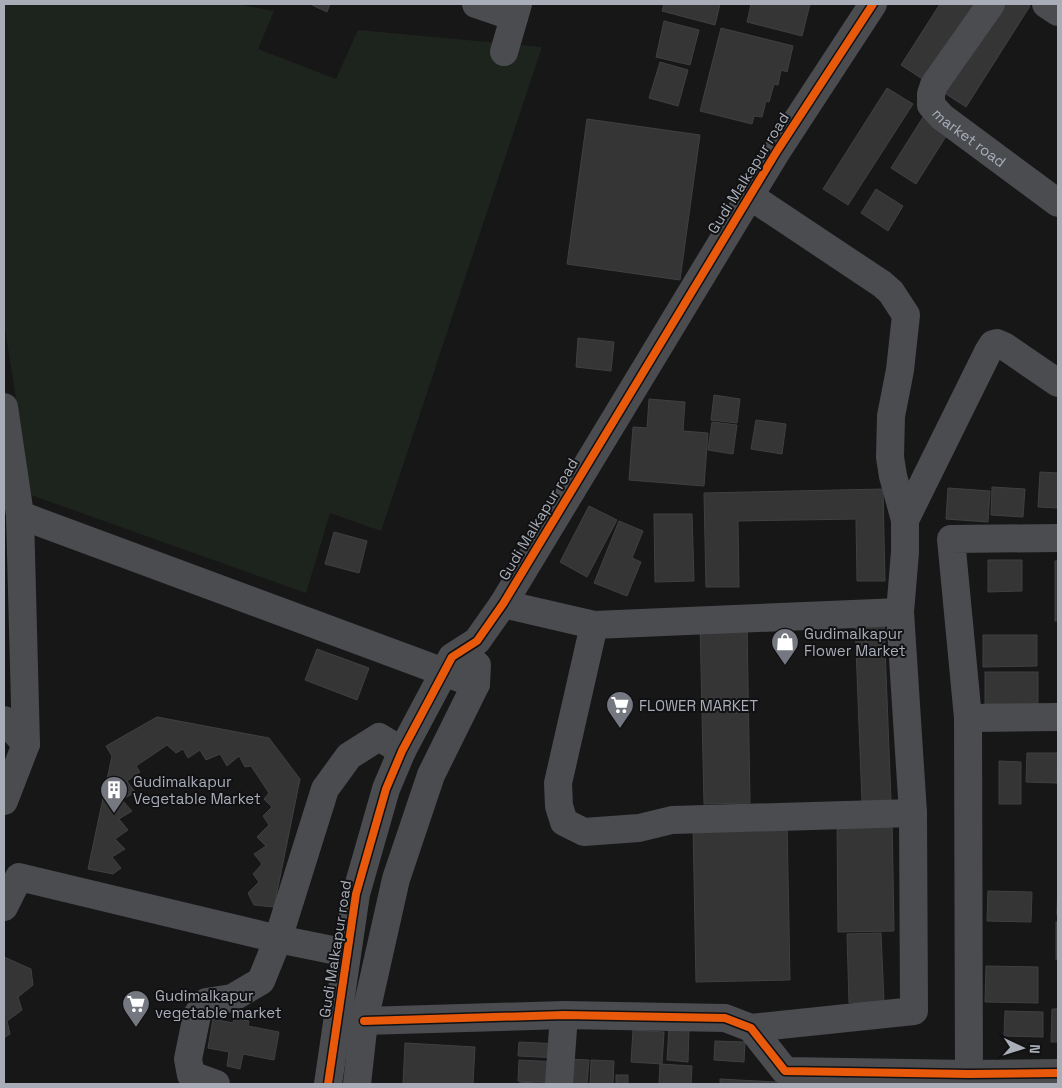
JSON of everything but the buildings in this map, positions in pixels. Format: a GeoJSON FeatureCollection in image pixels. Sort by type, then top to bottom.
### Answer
{"type":"FeatureCollection","features":[{"type":"Feature","properties":{"kind":"street"},"geometry":{"type":"LineString","coordinates":[[476,4],[516,10],[504,52]]}},
{"type":"Feature","properties":{"kind":"street","name":"Gudi Malkapur road"},"geometry":{"type":"LineString","coordinates":[[328,1084],[356,894],[386,789],[402,751],[452,657],[477,641],[503,604],[782,143],[873,4]]}},
{"type":"Feature","properties":{"kind":"street","name":"market road"},"geometry":{"type":"LineString","coordinates":[[991,4],[934,84],[931,94],[931,105],[942,118],[1058,203]]}},
{"type":"Feature","properties":{"kind":"street"},"geometry":{"type":"LineString","coordinates":[[1046,4],[1058,12]]}},
{"type":"Feature","properties":{"kind":"street"},"geometry":{"type":"LineString","coordinates":[[364,1021],[564,1015],[725,1018],[751,1028],[914,1011],[913,813],[900,612],[905,520],[890,457],[891,416],[900,370],[906,315],[891,292],[882,284],[750,196]]}},
{"type":"Feature","properties":{"kind":"street"},"geometry":{"type":"LineString","coordinates":[[905,520],[993,344],[997,343],[1004,346],[1058,383]]}},
{"type":"Feature","properties":{"kind":"street"},"geometry":{"type":"LineString","coordinates":[[4,415],[20,515],[12,557],[26,744],[4,801]]}},
{"type":"Feature","properties":{"kind":"street"},"geometry":{"type":"LineString","coordinates":[[20,515],[476,684]]}},
{"type":"Feature","properties":{"kind":"street"},"geometry":{"type":"LineString","coordinates":[[969,1079],[968,718],[951,539],[1058,538]]}},
{"type":"Feature","properties":{"kind":"street"},"geometry":{"type":"LineString","coordinates":[[503,604],[594,625],[900,612]]}},
{"type":"Feature","properties":{"kind":"street"},"geometry":{"type":"LineString","coordinates":[[594,625],[558,784],[558,806],[564,822],[584,832],[639,828],[672,820],[913,813]]}},
{"type":"Feature","properties":{"kind":"street"},"geometry":{"type":"LineString","coordinates":[[357,1084],[364,1021],[396,879],[431,775],[476,684],[477,641]]}},
{"type":"Feature","properties":{"kind":"street"},"geometry":{"type":"LineString","coordinates":[[968,718],[1058,717]]}},
{"type":"Feature","properties":{"kind":"street"},"geometry":{"type":"LineString","coordinates":[[4,720],[26,744]]}},
{"type":"Feature","properties":{"kind":"street"},"geometry":{"type":"LineString","coordinates":[[216,1084],[191,1075],[188,1058],[197,1015],[206,1002],[232,998],[261,981],[278,939],[325,789],[349,756],[379,737],[402,751]]}},
{"type":"Feature","properties":{"kind":"street"},"geometry":{"type":"LineString","coordinates":[[4,907],[19,876],[278,939],[347,953]]}},
{"type":"Feature","properties":{"kind":"street"},"geometry":{"type":"LineString","coordinates":[[559,1084],[564,1015]]}},
{"type":"Feature","properties":{"kind":"street"},"geometry":{"type":"LineString","coordinates":[[751,1028],[784,1077],[969,1079],[1058,1073]]}},
{"type":"Feature","properties":{"kind":"shaded area"},"geometry":{"type":"Polygon","coordinates":[[[4,4],[236,4],[274,11],[258,49],[336,79],[358,30],[542,47],[381,531],[330,513],[306,593],[31,495],[4,322],[4,4]]]}},
{"type":"Feature","properties":{"kind":"cycle path"},"geometry":{"type":"LineString","coordinates":[[328,1084],[356,894],[386,789],[402,751],[452,657],[477,641],[503,604],[777,151],[873,4]]}},
{"type":"Feature","properties":{"kind":"cycle path"},"geometry":{"type":"LineString","coordinates":[[364,1021],[564,1015],[725,1018],[751,1028],[785,1071],[969,1074],[1058,1073]]}},
{"type":"Feature","properties":{"kind":"place","name":"Gudimalkapur Flower Market"},"geometry":{"type":"Point","coordinates":[785,666]}},
{"type":"Feature","properties":{"kind":"place","name":"FLOWER MARKET"},"geometry":{"type":"Point","coordinates":[620,729]}},
{"type":"Feature","properties":{"kind":"place","name":"Gudimalkapur Vegetable Market"},"geometry":{"type":"Point","coordinates":[114,814]}},
{"type":"Feature","properties":{"kind":"place","name":"Gudimalkapur vegetable market"},"geometry":{"type":"Point","coordinates":[136,1028]}}]}
